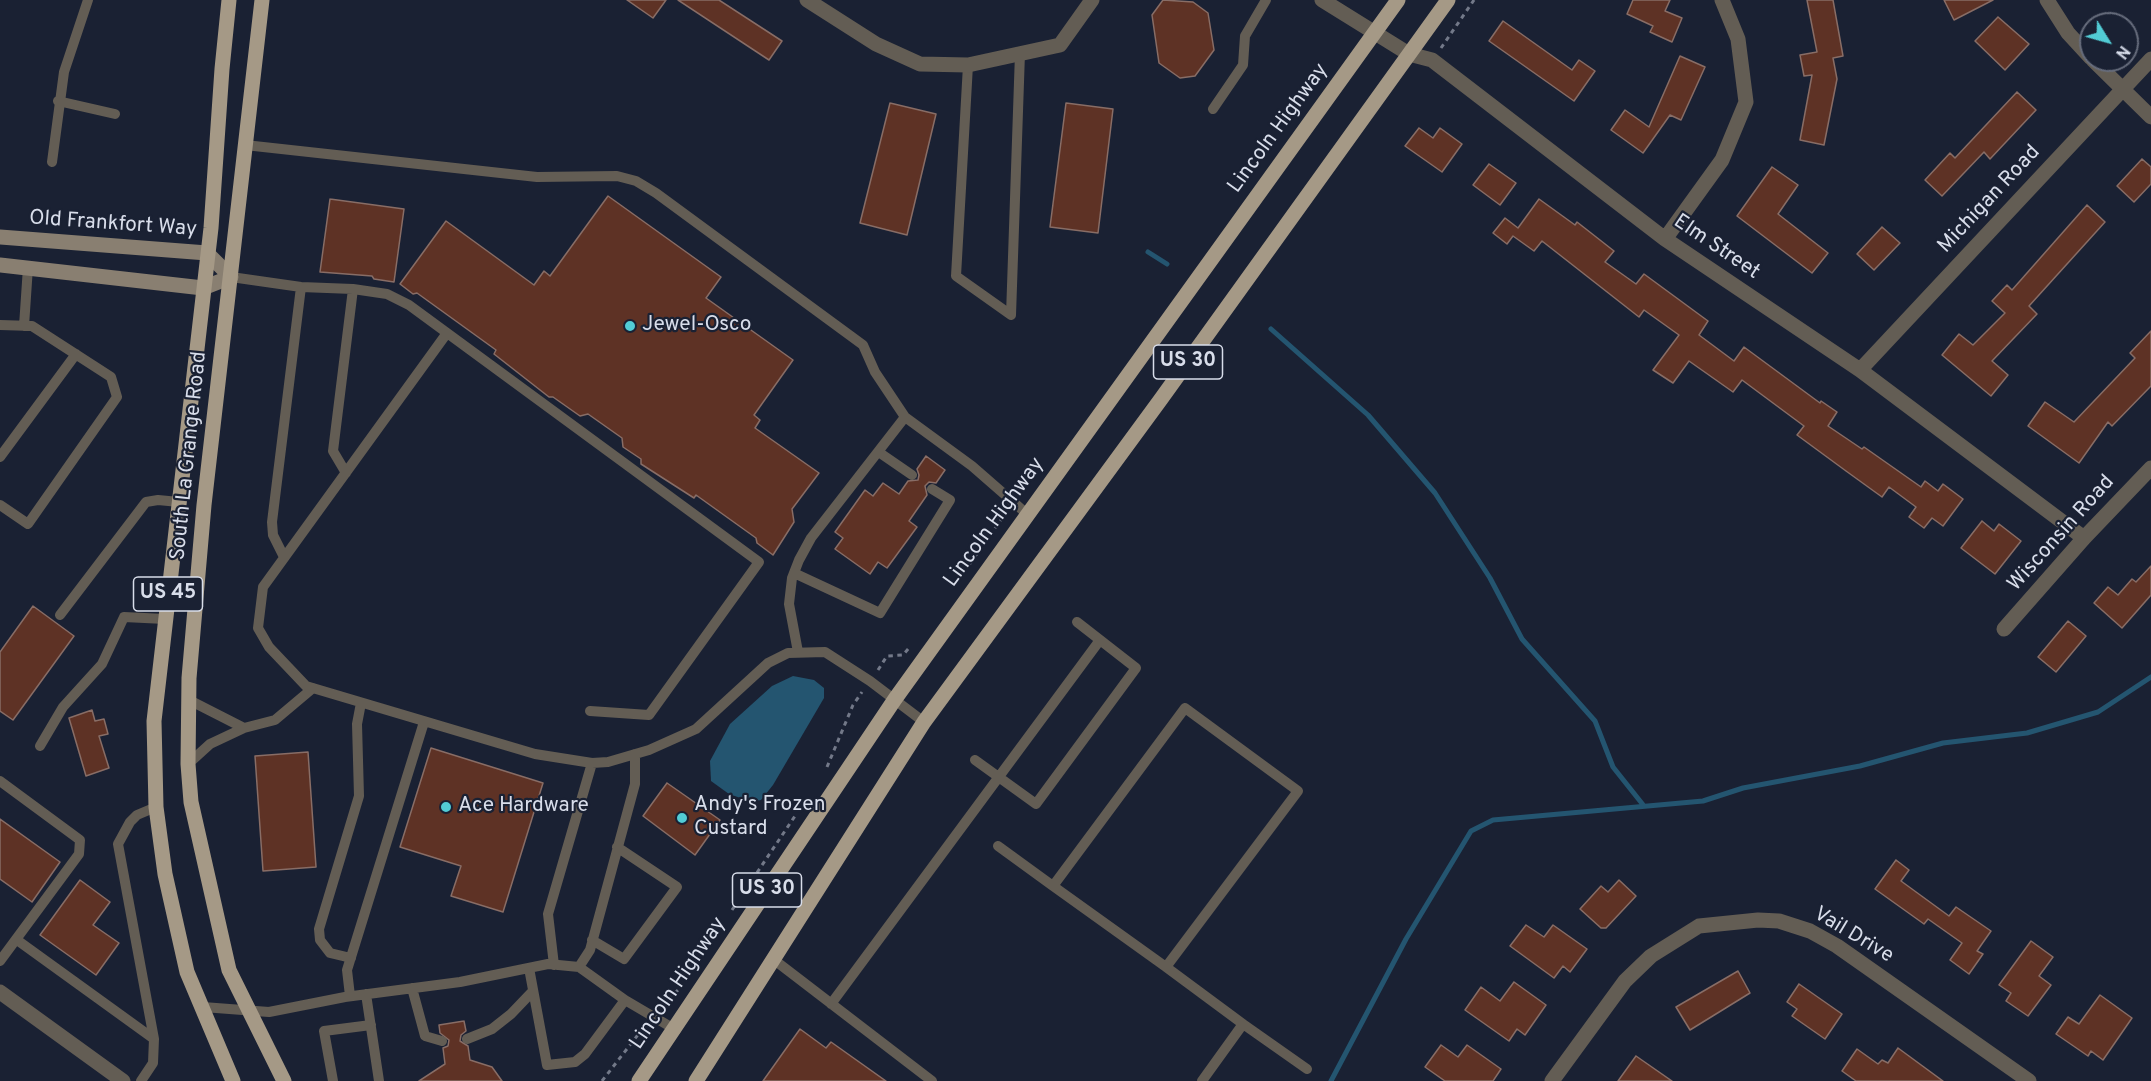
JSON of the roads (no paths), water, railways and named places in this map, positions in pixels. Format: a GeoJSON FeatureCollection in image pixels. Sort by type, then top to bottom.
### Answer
{"type":"FeatureCollection","features":[{"type":"Feature","properties":{"kind":"main road","name":"South La Grange Road"},"geometry":{"type":"LineString","coordinates":[[229,0],[211,228],[154,721],[156,807],[165,874],[188,972],[233,1081]]}},
{"type":"Feature","properties":{"kind":"main road","name":"South La Grange Road"},"geometry":{"type":"LineString","coordinates":[[262,0],[204,505],[189,700],[188,764],[191,802],[229,970],[284,1081]]}},
{"type":"Feature","properties":{"kind":"main road","name":"Lincoln Highway"},"geometry":{"type":"LineString","coordinates":[[639,1081],[676,1030],[895,699],[1398,0]]}},
{"type":"Feature","properties":{"kind":"main road","name":"US 30"},"geometry":{"type":"LineString","coordinates":[[696,1081],[924,722],[1161,399],[1448,0]]}},
{"type":"Feature","properties":{"kind":"street"},"geometry":{"type":"LineString","coordinates":[[807,0],[876,45],[920,64],[968,65],[1060,45],[1092,0]]}},
{"type":"Feature","properties":{"kind":"street","name":"Elm Street"},"geometry":{"type":"LineString","coordinates":[[1322,0],[1409,54],[1432,60],[1665,239],[1860,370],[2084,538]]}},
{"type":"Feature","properties":{"kind":"street"},"geometry":{"type":"LineString","coordinates":[[1665,239],[1722,160],[1746,102],[1738,39],[1722,0]]}},
{"type":"Feature","properties":{"kind":"street"},"geometry":{"type":"LineString","coordinates":[[2046,0],[2068,33],[2079,45]]}},
{"type":"Feature","properties":{"kind":"street","name":"Michigan Road"},"geometry":{"type":"LineString","coordinates":[[1860,370],[2151,59]]}},
{"type":"Feature","properties":{"kind":"street"},"geometry":{"type":"LineString","coordinates":[[2105,72],[2151,117]]}},
{"type":"Feature","properties":{"kind":"street","name":"Old Frankfort Way"},"geometry":{"type":"LineString","coordinates":[[0,237],[207,253],[231,277]]}},
{"type":"Feature","properties":{"kind":"street"},"geometry":{"type":"LineString","coordinates":[[0,265],[203,288],[231,277]]}},
{"type":"Feature","properties":{"kind":"street","name":"Wisconsin Road"},"geometry":{"type":"LineString","coordinates":[[2004,629],[2084,538],[2151,468]]}},
{"type":"Feature","properties":{"kind":"street","name":"Vail Drive"},"geometry":{"type":"LineString","coordinates":[[1552,1081],[1626,981],[1651,956],[1699,926],[1758,920],[1779,921],[1810,931],[1838,946],[2029,1081]]}},
{"type":"Feature","properties":{"kind":"street"},"geometry":{"type":"LineString","coordinates":[[0,992],[113,1078]]}},
{"type":"Feature","properties":{"kind":"lane"},"geometry":{"type":"LineString","coordinates":[[52,162],[58,101],[64,72],[88,0]]}},
{"type":"Feature","properties":{"kind":"lane"},"geometry":{"type":"LineString","coordinates":[[1213,109],[1243,65],[1245,36],[1266,0]]}},
{"type":"Feature","properties":{"kind":"lane"},"geometry":{"type":"LineString","coordinates":[[968,65],[956,276],[1011,315],[1020,53]]}},
{"type":"Feature","properties":{"kind":"lane"},"geometry":{"type":"LineString","coordinates":[[58,101],[115,114]]}},
{"type":"Feature","properties":{"kind":"lane"},"geometry":{"type":"LineString","coordinates":[[245,145],[537,177],[617,176],[636,181],[656,193],[863,345],[875,372],[905,417],[972,466],[1027,513]]}},
{"type":"Feature","properties":{"kind":"lane"},"geometry":{"type":"LineString","coordinates":[[24,326],[28,267]]}},
{"type":"Feature","properties":{"kind":"lane"},"geometry":{"type":"LineString","coordinates":[[231,277],[301,287],[353,289],[387,294],[409,305],[759,562],[649,715],[590,711]]}},
{"type":"Feature","properties":{"kind":"lane"},"geometry":{"type":"LineString","coordinates":[[284,557],[273,535],[272,522],[301,287]]}},
{"type":"Feature","properties":{"kind":"lane"},"geometry":{"type":"LineString","coordinates":[[346,473],[333,451],[353,289]]}},
{"type":"Feature","properties":{"kind":"lane"},"geometry":{"type":"LineString","coordinates":[[0,326],[32,326],[111,377],[117,398],[28,524],[0,505]]}},
{"type":"Feature","properties":{"kind":"lane"},"geometry":{"type":"LineString","coordinates":[[447,333],[263,587],[258,628],[269,648],[306,686],[535,754],[592,763],[635,754],[696,729],[768,663],[788,653],[825,652],[895,699],[924,722]]}},
{"type":"Feature","properties":{"kind":"lane"},"geometry":{"type":"LineString","coordinates":[[0,457],[75,354]]}},
{"type":"Feature","properties":{"kind":"lane"},"geometry":{"type":"LineString","coordinates":[[798,652],[789,604],[794,573],[812,538],[880,453],[905,417]]}},
{"type":"Feature","properties":{"kind":"lane"},"geometry":{"type":"LineString","coordinates":[[880,453],[912,476]]}},
{"type":"Feature","properties":{"kind":"lane"},"geometry":{"type":"LineString","coordinates":[[794,573],[880,613],[950,500],[932,489]]}},
{"type":"Feature","properties":{"kind":"lane"},"geometry":{"type":"LineString","coordinates":[[60,615],[146,502],[158,500],[179,502]]}},
{"type":"Feature","properties":{"kind":"lane"},"geometry":{"type":"LineString","coordinates":[[40,746],[63,707],[102,664],[124,617],[165,619]]}},
{"type":"Feature","properties":{"kind":"lane"},"geometry":{"type":"LineString","coordinates":[[975,760],[1036,804],[1136,668],[1077,622]]}},
{"type":"Feature","properties":{"kind":"lane"},"geometry":{"type":"LineString","coordinates":[[831,1004],[1001,777],[1100,640]]}},
{"type":"Feature","properties":{"kind":"lane"},"geometry":{"type":"LineString","coordinates":[[188,764],[210,744],[244,728],[275,720],[313,688]]}},
{"type":"Feature","properties":{"kind":"lane"},"geometry":{"type":"LineString","coordinates":[[189,700],[244,728]]}},
{"type":"Feature","properties":{"kind":"lane"},"geometry":{"type":"LineString","coordinates":[[351,958],[330,952],[320,940],[319,929],[359,796],[357,724],[361,703]]}},
{"type":"Feature","properties":{"kind":"lane"},"geometry":{"type":"LineString","coordinates":[[1053,886],[1185,708],[1298,791],[1166,967]]}},
{"type":"Feature","properties":{"kind":"lane"},"geometry":{"type":"LineString","coordinates":[[350,996],[347,970],[424,722]]}},
{"type":"Feature","properties":{"kind":"lane"},"geometry":{"type":"LineString","coordinates":[[579,967],[590,950],[635,784],[635,754]]}},
{"type":"Feature","properties":{"kind":"lane"},"geometry":{"type":"LineString","coordinates":[[554,964],[548,914],[592,763]]}},
{"type":"Feature","properties":{"kind":"lane"},"geometry":{"type":"LineString","coordinates":[[0,781],[80,840],[79,854],[0,961]]}},
{"type":"Feature","properties":{"kind":"lane"},"geometry":{"type":"LineString","coordinates":[[141,1081],[153,1063],[154,1039],[118,844],[130,822],[137,815],[156,807]]}},
{"type":"Feature","properties":{"kind":"lane"},"geometry":{"type":"LineString","coordinates":[[998,846],[1307,1069]]}},
{"type":"Feature","properties":{"kind":"lane"},"geometry":{"type":"LineString","coordinates":[[592,940],[624,959],[677,887],[617,847]]}},
{"type":"Feature","properties":{"kind":"lane"},"geometry":{"type":"LineString","coordinates":[[17,940],[154,1039]]}},
{"type":"Feature","properties":{"kind":"lane"},"geometry":{"type":"LineString","coordinates":[[773,959],[932,1081]]}},
{"type":"Feature","properties":{"kind":"lane"},"geometry":{"type":"LineString","coordinates":[[203,1007],[269,1012],[350,996],[554,964],[579,967],[625,1000],[676,1030]]}},
{"type":"Feature","properties":{"kind":"lane"},"geometry":{"type":"LineString","coordinates":[[529,968],[547,1065],[575,1062],[585,1054],[625,1000]]}},
{"type":"Feature","properties":{"kind":"lane"},"geometry":{"type":"LineString","coordinates":[[412,988],[426,1036],[441,1041]]}},
{"type":"Feature","properties":{"kind":"lane"},"geometry":{"type":"LineString","coordinates":[[467,1039],[492,1029],[511,1014],[533,991]]}},
{"type":"Feature","properties":{"kind":"lane"},"geometry":{"type":"LineString","coordinates":[[366,994],[379,1081]]}},
{"type":"Feature","properties":{"kind":"lane"},"geometry":{"type":"LineString","coordinates":[[1202,1081],[1243,1024]]}},
{"type":"Feature","properties":{"kind":"lane"},"geometry":{"type":"LineString","coordinates":[[333,1081],[324,1031],[370,1025]]}},
{"type":"Feature","properties":{"kind":"water"},"geometry":{"type":"Polygon","coordinates":[[[793,676],[814,680],[824,688],[824,698],[773,785],[761,800],[752,802],[729,794],[711,781],[710,761],[730,724],[772,686],[793,676]]]}},
{"type":"Feature","properties":{"kind":"waterway"},"geometry":{"type":"LineString","coordinates":[[1148,252],[1167,264]]}},
{"type":"Feature","properties":{"kind":"waterway"},"geometry":{"type":"LineString","coordinates":[[1271,329],[1368,415],[1435,493],[1490,578],[1522,639],[1595,721],[1613,767],[1644,806]]}},
{"type":"Feature","properties":{"kind":"waterway"},"geometry":{"type":"LineString","coordinates":[[1331,1081],[1406,939],[1471,831],[1493,820],[1703,801],[1743,788],[1860,766],[1943,743],[2027,733],[2098,712],[2151,677]]}},
{"type":"Feature","properties":{"kind":"place","name":"Jewel-Osco"},"geometry":{"type":"Point","coordinates":[630,326]}},
{"type":"Feature","properties":{"kind":"place","name":"Ace Hardware"},"geometry":{"type":"Point","coordinates":[446,807]}},
{"type":"Feature","properties":{"kind":"place","name":"Andy's Frozen Custard"},"geometry":{"type":"Point","coordinates":[682,818]}}]}
